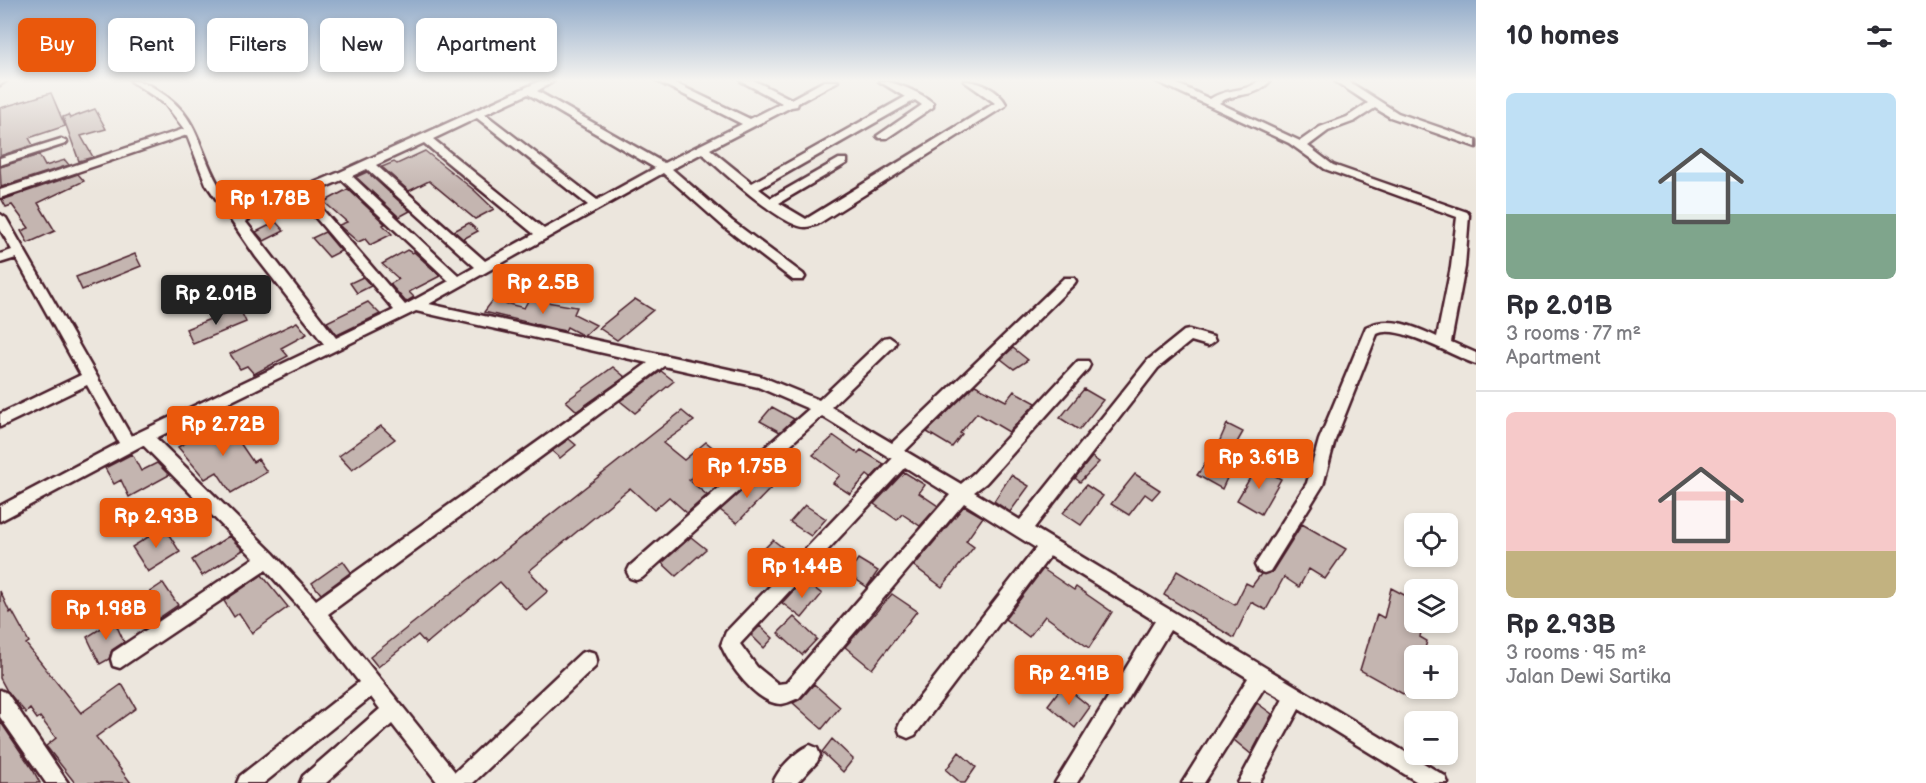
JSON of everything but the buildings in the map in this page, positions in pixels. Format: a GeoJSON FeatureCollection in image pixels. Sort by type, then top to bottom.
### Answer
{"type":"FeatureCollection","features":[{"type":"Feature","properties":{"kind":"street"},"geometry":{"type":"LineString","coordinates":[[181,118],[191,130],[212,184],[333,345]]}},
{"type":"Feature","properties":{"kind":"street"},"geometry":{"type":"LineString","coordinates":[[237,220],[344,175],[470,118]]}},
{"type":"Feature","properties":{"kind":"street"},"geometry":{"type":"LineString","coordinates":[[483,118],[596,205]]}},
{"type":"Feature","properties":{"kind":"street"},"geometry":{"type":"LineString","coordinates":[[576,118],[664,168],[728,224],[798,277]]}},
{"type":"Feature","properties":{"kind":"street"},"geometry":{"type":"LineString","coordinates":[[738,118],[751,124]]}},
{"type":"Feature","properties":{"kind":"street"},"geometry":{"type":"LineString","coordinates":[[0,514],[128,445],[409,309],[664,168],[765,118]]}},
{"type":"Feature","properties":{"kind":"street"},"geometry":{"type":"LineString","coordinates":[[750,189],[877,118]]}},
{"type":"Feature","properties":{"kind":"street"},"geometry":{"type":"LineString","coordinates":[[883,136],[910,118]]}},
{"type":"Feature","properties":{"kind":"street"},"geometry":{"type":"LineString","coordinates":[[704,149],[750,189],[804,223],[814,221],[979,118]]}},
{"type":"Feature","properties":{"kind":"street"},"geometry":{"type":"LineString","coordinates":[[1242,118],[1301,146],[1329,167],[1476,220]]}},
{"type":"Feature","properties":{"kind":"street"},"geometry":{"type":"LineString","coordinates":[[1301,146],[1324,129],[1353,118]]}},
{"type":"Feature","properties":{"kind":"street"},"geometry":{"type":"LineString","coordinates":[[1403,118],[1476,144]]}},
{"type":"Feature","properties":{"kind":"street"},"geometry":{"type":"LineString","coordinates":[[0,194],[191,130]]}},
{"type":"Feature","properties":{"kind":"street"},"geometry":{"type":"LineString","coordinates":[[425,138],[543,235]]}},
{"type":"Feature","properties":{"kind":"street"},"geometry":{"type":"LineString","coordinates":[[0,162],[61,142]]}},
{"type":"Feature","properties":{"kind":"street"},"geometry":{"type":"LineString","coordinates":[[771,203],[843,161]]}},
{"type":"Feature","properties":{"kind":"street"},"geometry":{"type":"LineString","coordinates":[[369,164],[484,268]]}},
{"type":"Feature","properties":{"kind":"street"},"geometry":{"type":"LineString","coordinates":[[344,175],[458,282]]}},
{"type":"Feature","properties":{"kind":"street"},"geometry":{"type":"LineString","coordinates":[[301,193],[409,309],[760,382],[821,408],[1438,783]]}},
{"type":"Feature","properties":{"kind":"street"},"geometry":{"type":"LineString","coordinates":[[1443,345],[1458,267],[1463,215]]}},
{"type":"Feature","properties":{"kind":"street"},"geometry":{"type":"LineString","coordinates":[[0,218],[88,378],[128,445]]}},
{"type":"Feature","properties":{"kind":"street"},"geometry":{"type":"LineString","coordinates":[[0,259],[19,252]]}},
{"type":"Feature","properties":{"kind":"street"},"geometry":{"type":"LineString","coordinates":[[1069,281],[898,455],[733,638],[730,645],[734,655],[767,690],[780,694],[792,691],[962,493],[980,478],[1083,365]]}},
{"type":"Feature","properties":{"kind":"street"},"geometry":{"type":"LineString","coordinates":[[1264,565],[1315,485],[1327,440],[1371,331],[1376,326],[1387,324],[1476,358]]}},
{"type":"Feature","properties":{"kind":"street"},"geometry":{"type":"LineString","coordinates":[[1020,531],[1153,364],[1190,335],[1208,341]]}},
{"type":"Feature","properties":{"kind":"street"},"geometry":{"type":"LineString","coordinates":[[636,572],[821,408],[889,342]]}},
{"type":"Feature","properties":{"kind":"street"},"geometry":{"type":"LineString","coordinates":[[315,612],[661,361]]}},
{"type":"Feature","properties":{"kind":"street"},"geometry":{"type":"LineString","coordinates":[[0,421],[88,378]]}},
{"type":"Feature","properties":{"kind":"street"},"geometry":{"type":"LineString","coordinates":[[145,437],[267,559],[315,612],[451,783]]}},
{"type":"Feature","properties":{"kind":"street"},"geometry":{"type":"LineString","coordinates":[[908,728],[1047,547]]}},
{"type":"Feature","properties":{"kind":"street"},"geometry":{"type":"LineString","coordinates":[[120,659],[267,559]]}},
{"type":"Feature","properties":{"kind":"street"},"geometry":{"type":"LineString","coordinates":[[1065,783],[1167,619]]}},
{"type":"Feature","properties":{"kind":"street"},"geometry":{"type":"LineString","coordinates":[[458,783],[588,660]]}},
{"type":"Feature","properties":{"kind":"street"},"geometry":{"type":"LineString","coordinates":[[1192,783],[1260,676]]}},
{"type":"Feature","properties":{"kind":"street"},"geometry":{"type":"LineString","coordinates":[[247,783],[371,685]]}},
{"type":"Feature","properties":{"kind":"street"},"geometry":{"type":"LineString","coordinates":[[1248,783],[1295,698]]}},
{"type":"Feature","properties":{"kind":"street"},"geometry":{"type":"LineString","coordinates":[[0,700],[51,780]]}},
{"type":"Feature","properties":{"kind":"street"},"geometry":{"type":"LineString","coordinates":[[310,783],[392,711]]}},
{"type":"Feature","properties":{"kind":"street"},"geometry":{"type":"LineString","coordinates":[[783,783],[810,755]]}}]}
